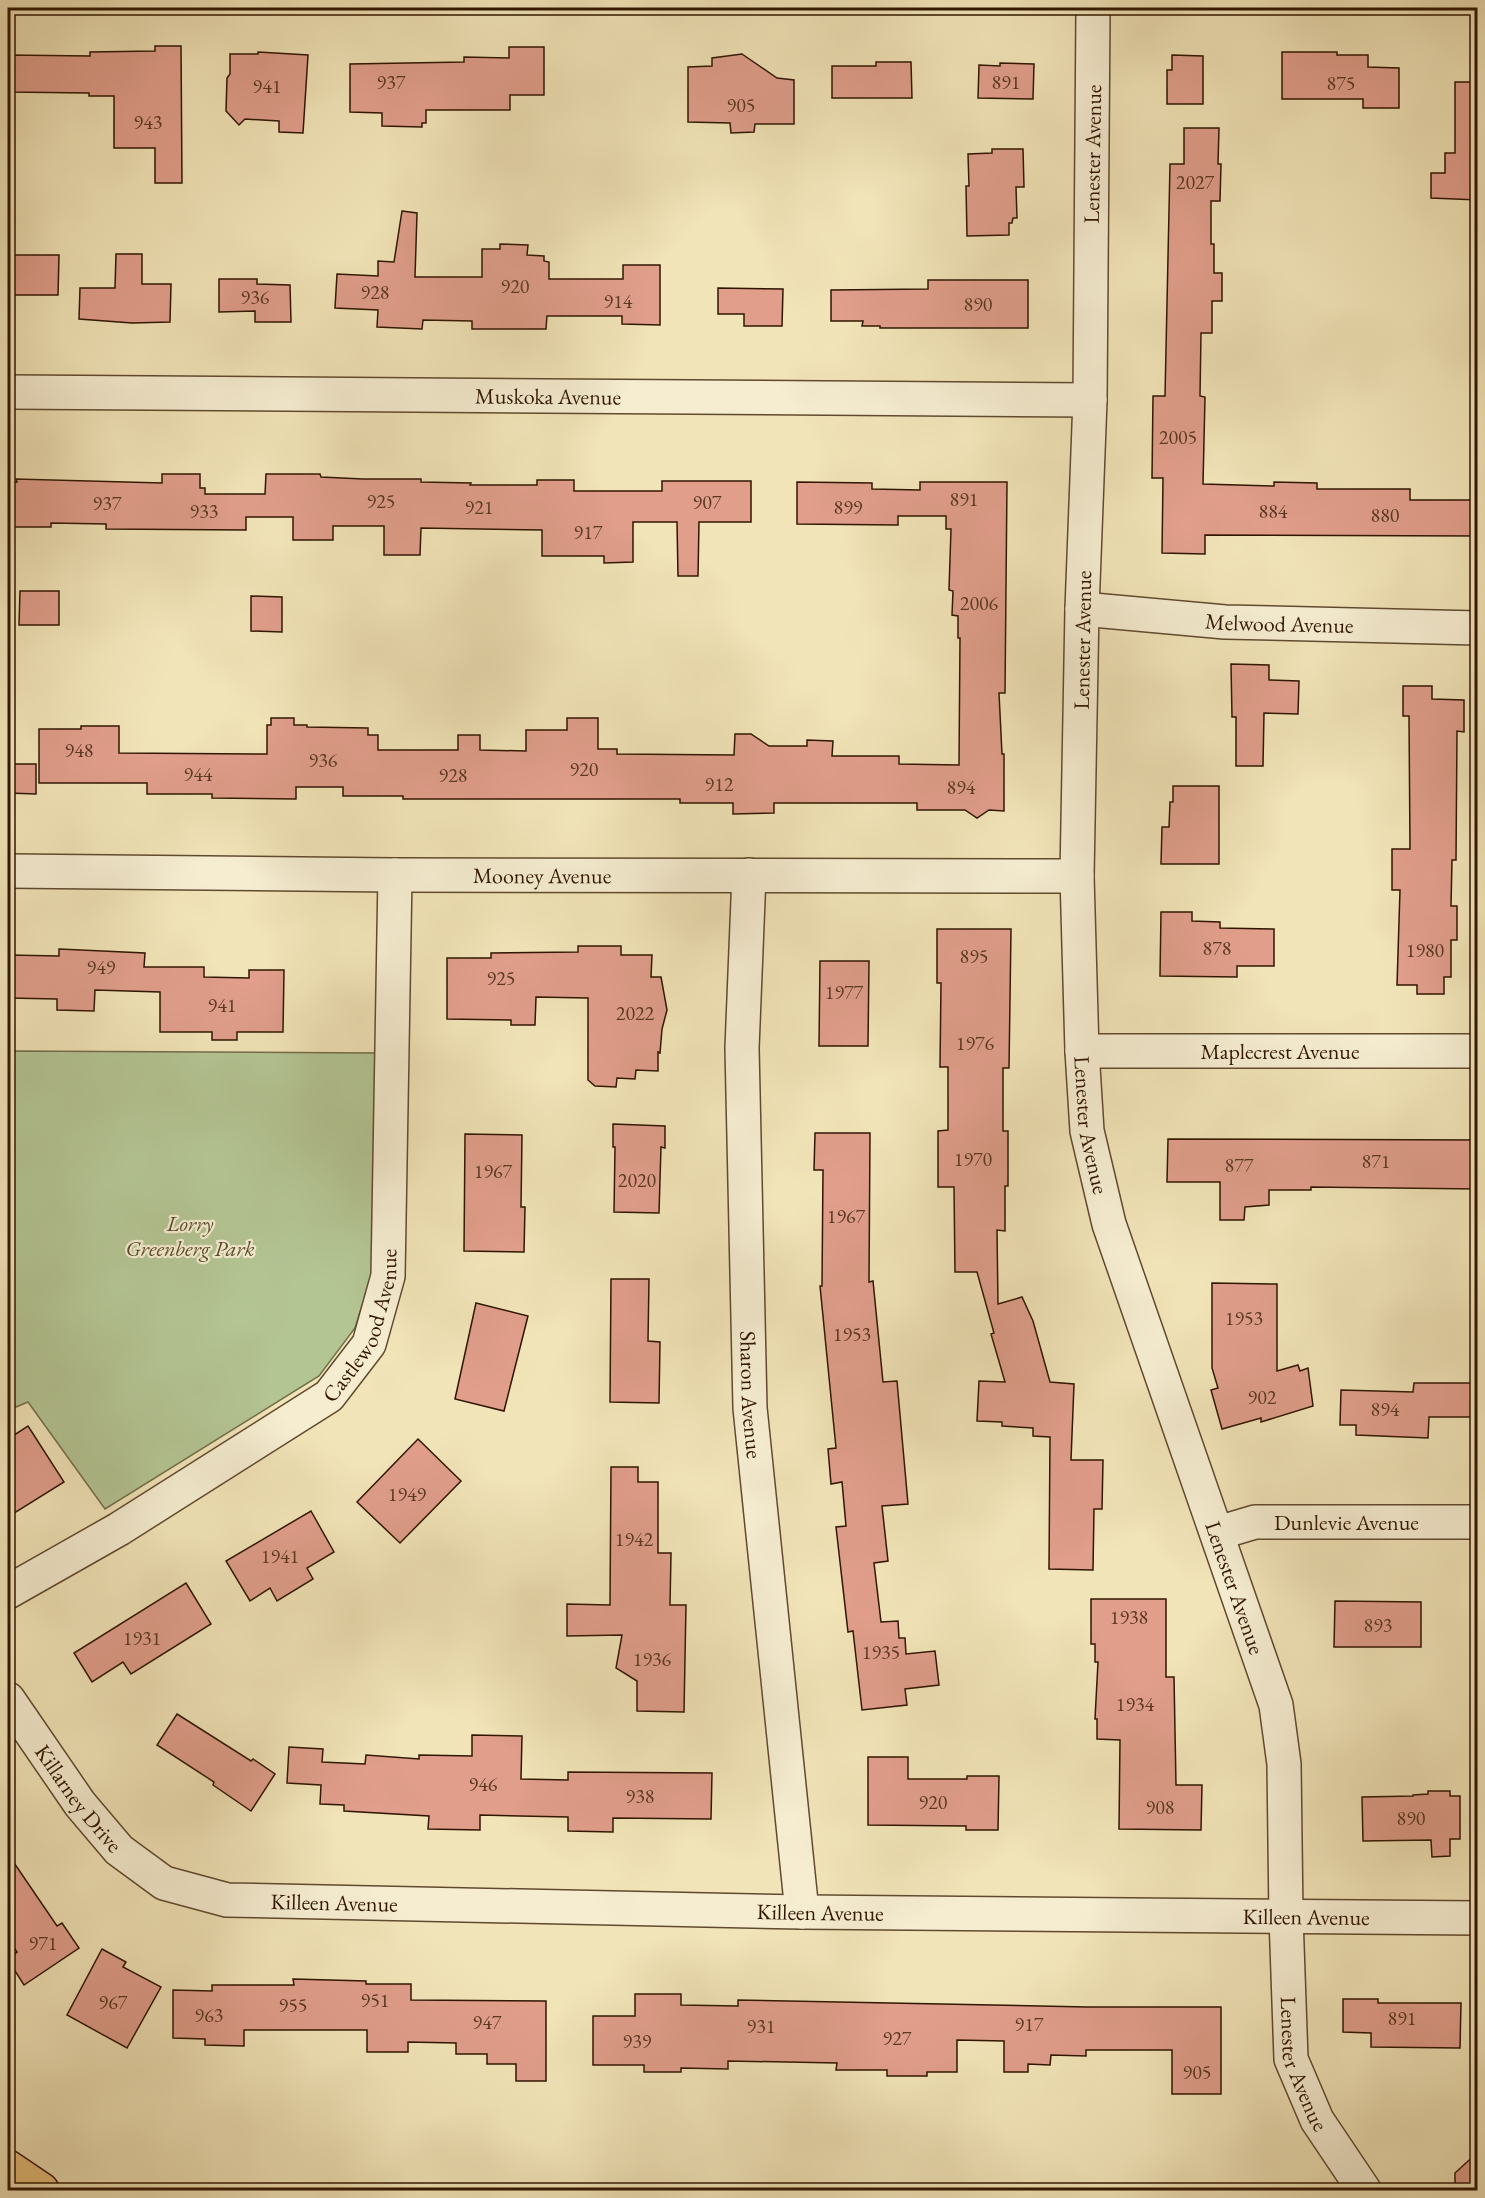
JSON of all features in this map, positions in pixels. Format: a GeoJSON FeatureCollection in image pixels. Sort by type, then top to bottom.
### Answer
{"type":"FeatureCollection","features":[{"type":"Feature","properties":{"kind":"highway"},"geometry":{"type":"LineString","coordinates":[[8,2168],[42,2190]]}},
{"type":"Feature","properties":{"kind":"street","name":"Lenester Avenue"},"geometry":{"type":"LineString","coordinates":[[1093,8],[1090,400],[1082,609],[1077,876],[1082,1051],[1087,1131],[1109,1224],[1276,1705],[1284,1764],[1291,2059],[1317,2120],[1364,2190]]}},
{"type":"Feature","properties":{"kind":"street","name":"Muskoka Avenue"},"geometry":{"type":"LineString","coordinates":[[8,392],[1090,400]]}},
{"type":"Feature","properties":{"kind":"street","name":"Melwood Avenue"},"geometry":{"type":"LineString","coordinates":[[1082,609],[1225,622],[1478,628]]}},
{"type":"Feature","properties":{"kind":"street","name":"Mooney Avenue"},"geometry":{"type":"LineString","coordinates":[[8,871],[1077,876]]}},
{"type":"Feature","properties":{"kind":"street","name":"Castlewood Avenue"},"geometry":{"type":"LineString","coordinates":[[8,1592],[119,1529],[329,1396],[369,1344],[388,1276],[394,1053],[395,874]]}},
{"type":"Feature","properties":{"kind":"street","name":"Sharon Avenue"},"geometry":{"type":"LineString","coordinates":[[749,875],[742,1048],[750,1408],[802,1912]]}},
{"type":"Feature","properties":{"kind":"street","name":"Maplecrest Avenue"},"geometry":{"type":"LineString","coordinates":[[1082,1051],[1478,1051]]}},
{"type":"Feature","properties":{"kind":"street","name":"Dunlevie Avenue"},"geometry":{"type":"LineString","coordinates":[[1218,1533],[1255,1522],[1478,1522]]}},
{"type":"Feature","properties":{"kind":"street","name":"Killarney Drive"},"geometry":{"type":"LineString","coordinates":[[8,1699],[86,1812],[119,1850],[164,1883]]}},
{"type":"Feature","properties":{"kind":"street","name":"Killeen Avenue"},"geometry":{"type":"LineString","coordinates":[[164,1883],[227,1900],[802,1912],[1478,1918]]}},
{"type":"Feature","properties":{"kind":"green space","name":"Lorry Greenberg Park"},"geometry":{"type":"Polygon","coordinates":[[[8,1051],[376,1053],[372,1274],[355,1328],[319,1376],[105,1509],[28,1402],[16,1407],[8,1395],[8,1051]]]}},
{"type":"Feature","properties":{"kind":"building"},"geometry":{"type":"Polygon","coordinates":[[[155,46],[181,46],[182,183],[155,183],[155,148],[114,148],[114,96],[89,96],[89,93],[8,92],[8,55],[90,56],[90,52],[155,51],[155,46]]]}},
{"type":"Feature","properties":{"kind":"building"},"geometry":{"type":"Polygon","coordinates":[[[509,47],[544,47],[544,95],[510,95],[510,110],[426,110],[426,123],[422,123],[422,127],[382,126],[382,113],[350,112],[350,64],[464,62],[464,57],[509,58],[509,47]]]}},
{"type":"Feature","properties":{"kind":"building"},"geometry":{"type":"Polygon","coordinates":[[[258,52],[308,55],[303,133],[279,132],[279,121],[245,119],[239,125],[226,111],[230,54],[258,54],[258,52]]]}},
{"type":"Feature","properties":{"kind":"building"},"geometry":{"type":"Polygon","coordinates":[[[1282,52],[1337,52],[1337,55],[1368,55],[1368,67],[1399,68],[1399,108],[1363,108],[1363,99],[1282,99],[1282,52]]]}},
{"type":"Feature","properties":{"kind":"building"},"geometry":{"type":"Polygon","coordinates":[[[742,54],[777,78],[794,80],[794,124],[755,124],[754,132],[731,133],[730,123],[688,122],[688,67],[712,66],[712,58],[742,54]]]}},
{"type":"Feature","properties":{"kind":"building"},"geometry":{"type":"Polygon","coordinates":[[[1172,55],[1203,56],[1203,104],[1167,104],[1167,70],[1172,70],[1172,55]]]}},
{"type":"Feature","properties":{"kind":"building"},"geometry":{"type":"Polygon","coordinates":[[[876,62],[911,62],[912,98],[832,98],[832,66],[876,66],[876,62]]]}},
{"type":"Feature","properties":{"kind":"building"},"geometry":{"type":"Polygon","coordinates":[[[1000,63],[1034,64],[1033,99],[978,98],[979,65],[1000,66],[1000,63]]]}},
{"type":"Feature","properties":{"kind":"building"},"geometry":{"type":"Polygon","coordinates":[[[1455,82],[1478,82],[1478,200],[1431,198],[1431,173],[1445,173],[1445,153],[1455,153],[1455,82]]]}},
{"type":"Feature","properties":{"kind":"building"},"geometry":{"type":"Polygon","coordinates":[[[1184,128],[1219,128],[1218,164],[1221,164],[1220,201],[1211,201],[1211,244],[1214,244],[1214,273],[1222,273],[1222,301],[1212,301],[1212,333],[1201,333],[1200,396],[1205,397],[1203,484],[1274,486],[1274,482],[1317,483],[1317,489],[1410,489],[1410,500],[1478,500],[1478,536],[1205,535],[1205,554],[1162,553],[1163,478],[1152,478],[1153,396],[1165,396],[1170,164],[1184,164],[1184,128]]]}},
{"type":"Feature","properties":{"kind":"building"},"geometry":{"type":"Polygon","coordinates":[[[992,149],[1023,149],[1024,187],[1016,187],[1017,218],[1013,218],[1012,223],[1009,223],[1009,235],[967,236],[968,154],[992,153],[992,149]]]}},
{"type":"Feature","properties":{"kind":"building"},"geometry":{"type":"Polygon","coordinates":[[[402,211],[417,213],[415,277],[482,277],[482,249],[500,249],[500,244],[528,245],[527,255],[544,256],[544,261],[549,262],[549,279],[623,279],[623,265],[660,265],[660,325],[622,324],[622,316],[547,316],[546,329],[472,329],[472,321],[423,320],[422,329],[377,327],[378,310],[335,308],[337,274],[378,276],[378,261],[394,262],[402,211]]]}},
{"type":"Feature","properties":{"kind":"building"},"geometry":{"type":"Polygon","coordinates":[[[116,254],[142,254],[142,284],[171,284],[170,322],[132,323],[79,319],[80,288],[115,288],[116,254]]]}},
{"type":"Feature","properties":{"kind":"building"},"geometry":{"type":"Polygon","coordinates":[[[8,255],[59,255],[58,295],[8,295],[8,255]]]}},
{"type":"Feature","properties":{"kind":"building"},"geometry":{"type":"Polygon","coordinates":[[[219,279],[257,279],[257,284],[290,285],[291,322],[255,322],[255,311],[219,312],[219,279]]]}},
{"type":"Feature","properties":{"kind":"building"},"geometry":{"type":"Polygon","coordinates":[[[928,280],[1028,280],[1028,328],[880,328],[880,326],[862,326],[863,321],[831,321],[831,290],[928,289],[928,280]]]}},
{"type":"Feature","properties":{"kind":"building"},"geometry":{"type":"Polygon","coordinates":[[[718,288],[783,289],[782,326],[744,326],[744,314],[718,314],[718,288]]]}},
{"type":"Feature","properties":{"kind":"building"},"geometry":{"type":"Polygon","coordinates":[[[162,474],[200,474],[200,488],[205,488],[205,494],[265,494],[266,474],[320,474],[321,477],[363,479],[421,479],[421,482],[471,483],[470,485],[537,485],[537,480],[574,480],[574,491],[662,491],[662,481],[751,481],[751,522],[699,522],[698,576],[678,576],[677,522],[633,522],[633,562],[604,563],[604,556],[542,556],[542,530],[421,528],[420,555],[384,555],[384,526],[333,526],[333,540],[293,540],[293,517],[246,517],[246,530],[106,529],[106,524],[51,523],[51,527],[8,527],[8,482],[17,482],[16,479],[162,483],[162,474]]]}},
{"type":"Feature","properties":{"kind":"building"},"geometry":{"type":"Polygon","coordinates":[[[797,482],[872,483],[872,489],[920,490],[920,482],[1007,482],[1005,693],[999,693],[1002,754],[1004,754],[1004,811],[989,810],[977,818],[965,810],[917,810],[917,803],[774,803],[774,813],[733,814],[733,803],[680,803],[680,799],[403,799],[403,796],[343,796],[343,787],[296,787],[296,799],[212,798],[212,794],[147,794],[147,783],[39,783],[39,729],[119,726],[119,753],[267,754],[267,725],[271,725],[271,718],[294,718],[294,725],[307,725],[307,727],[368,728],[368,735],[378,735],[378,750],[458,750],[458,735],[480,735],[480,750],[526,751],[526,730],[567,730],[567,718],[598,718],[598,749],[617,749],[617,754],[734,755],[735,734],[751,734],[769,746],[807,746],[807,740],[833,741],[832,756],[899,756],[899,764],[959,765],[960,638],[958,638],[958,616],[952,615],[953,591],[949,590],[951,529],[946,529],[946,516],[898,516],[898,525],[797,524],[797,482]]]}},
{"type":"Feature","properties":{"kind":"building"},"geometry":{"type":"Polygon","coordinates":[[[20,591],[59,591],[59,625],[19,625],[20,591]]]}},
{"type":"Feature","properties":{"kind":"building"},"geometry":{"type":"Polygon","coordinates":[[[251,596],[282,597],[282,632],[251,631],[251,596]]]}},
{"type":"Feature","properties":{"kind":"building"},"geometry":{"type":"Polygon","coordinates":[[[1231,664],[1269,665],[1269,680],[1299,681],[1298,714],[1264,713],[1263,766],[1236,766],[1236,717],[1232,717],[1231,664]]]}},
{"type":"Feature","properties":{"kind":"building"},"geometry":{"type":"Polygon","coordinates":[[[1403,686],[1432,686],[1432,699],[1464,700],[1464,732],[1457,731],[1456,860],[1452,860],[1451,906],[1457,906],[1457,940],[1451,940],[1451,977],[1444,977],[1444,994],[1417,994],[1417,985],[1397,985],[1400,890],[1392,890],[1392,849],[1410,849],[1409,716],[1403,716],[1403,686]]]}},
{"type":"Feature","properties":{"kind":"building"},"geometry":{"type":"Polygon","coordinates":[[[8,764],[36,764],[36,794],[8,793],[8,764]]]}},
{"type":"Feature","properties":{"kind":"building"},"geometry":{"type":"Polygon","coordinates":[[[1173,786],[1219,786],[1219,864],[1161,864],[1162,827],[1169,827],[1173,786]]]}},
{"type":"Feature","properties":{"kind":"building"},"geometry":{"type":"Polygon","coordinates":[[[1161,912],[1192,912],[1192,921],[1220,922],[1220,928],[1274,929],[1274,966],[1237,966],[1237,977],[1160,976],[1161,912]]]}},
{"type":"Feature","properties":{"kind":"building"},"geometry":{"type":"Polygon","coordinates":[[[937,929],[1011,929],[1009,1068],[1003,1068],[1003,1131],[1008,1131],[1008,1186],[1005,1186],[1005,1231],[997,1230],[998,1304],[1022,1297],[1033,1321],[1050,1382],[1074,1384],[1071,1460],[1103,1460],[1102,1509],[1094,1509],[1093,1570],[1049,1569],[1050,1437],[1033,1436],[1033,1428],[1002,1426],[1002,1422],[977,1421],[979,1381],[1005,1382],[977,1272],[955,1272],[954,1187],[938,1187],[938,1131],[948,1130],[948,1067],[940,1067],[941,983],[937,983],[937,929]]]}},
{"type":"Feature","properties":{"kind":"building"},"geometry":{"type":"Polygon","coordinates":[[[578,946],[621,946],[621,955],[652,955],[651,977],[661,977],[667,1010],[662,1029],[660,1053],[658,1052],[658,1071],[636,1070],[635,1079],[617,1078],[616,1087],[595,1086],[588,1080],[588,998],[536,997],[535,1025],[511,1025],[511,1020],[447,1019],[447,958],[491,958],[491,953],[578,952],[578,946]]]}},
{"type":"Feature","properties":{"kind":"building"},"geometry":{"type":"Polygon","coordinates":[[[59,949],[145,953],[144,967],[204,967],[204,977],[249,978],[249,970],[284,970],[283,1032],[237,1032],[237,1040],[212,1040],[212,1032],[160,1032],[160,992],[95,990],[94,1011],[57,1010],[57,999],[8,998],[8,955],[59,956],[59,949]]]}},
{"type":"Feature","properties":{"kind":"building"},"geometry":{"type":"Polygon","coordinates":[[[820,961],[869,961],[868,1046],[819,1046],[820,961]]]}},
{"type":"Feature","properties":{"kind":"building"},"geometry":{"type":"Polygon","coordinates":[[[613,1124],[665,1126],[665,1148],[661,1147],[659,1213],[614,1212],[613,1124]]]}},
{"type":"Feature","properties":{"kind":"building"},"geometry":{"type":"Polygon","coordinates":[[[815,1133],[870,1133],[869,1282],[873,1281],[883,1382],[897,1381],[908,1504],[882,1506],[888,1561],[874,1563],[881,1622],[898,1621],[899,1638],[905,1638],[906,1654],[935,1651],[939,1685],[905,1689],[907,1705],[862,1710],[853,1631],[848,1632],[836,1527],[846,1526],[842,1482],[831,1484],[828,1449],[836,1448],[820,1286],[822,1286],[823,1170],[814,1170],[815,1133]]]}},
{"type":"Feature","properties":{"kind":"building"},"geometry":{"type":"Polygon","coordinates":[[[465,1134],[522,1135],[521,1207],[525,1207],[524,1252],[464,1251],[465,1134]]]}},
{"type":"Feature","properties":{"kind":"building"},"geometry":{"type":"Polygon","coordinates":[[[1168,1139],[1478,1140],[1478,1189],[1311,1187],[1311,1190],[1269,1190],[1269,1205],[1245,1207],[1244,1220],[1220,1220],[1220,1182],[1167,1182],[1168,1139]]]}},
{"type":"Feature","properties":{"kind":"building"},"geometry":{"type":"Polygon","coordinates":[[[611,1279],[649,1279],[648,1341],[660,1342],[659,1403],[610,1402],[611,1279]]]}},
{"type":"Feature","properties":{"kind":"building"},"geometry":{"type":"Polygon","coordinates":[[[1212,1283],[1277,1284],[1277,1371],[1298,1365],[1300,1371],[1308,1368],[1313,1406],[1261,1422],[1261,1418],[1222,1429],[1211,1390],[1218,1388],[1212,1368],[1212,1283]]]}},
{"type":"Feature","properties":{"kind":"building"},"geometry":{"type":"Polygon","coordinates":[[[476,1303],[528,1316],[504,1411],[455,1399],[476,1303]]]}},
{"type":"Feature","properties":{"kind":"building"},"geometry":{"type":"Polygon","coordinates":[[[1414,1383],[1478,1383],[1478,1417],[1429,1417],[1428,1438],[1356,1435],[1356,1425],[1340,1425],[1341,1390],[1413,1392],[1414,1383]]]}},
{"type":"Feature","properties":{"kind":"building"},"geometry":{"type":"Polygon","coordinates":[[[28,1426],[64,1482],[8,1517],[8,1439],[28,1426]]]}},
{"type":"Feature","properties":{"kind":"building"},"geometry":{"type":"Polygon","coordinates":[[[418,1439],[461,1481],[400,1543],[357,1502],[418,1439]]]}},
{"type":"Feature","properties":{"kind":"building"},"geometry":{"type":"Polygon","coordinates":[[[611,1467],[638,1467],[638,1482],[658,1482],[658,1553],[671,1553],[670,1605],[686,1605],[684,1712],[637,1711],[637,1681],[616,1668],[622,1635],[567,1636],[567,1604],[610,1605],[611,1467]]]}},
{"type":"Feature","properties":{"kind":"building"},"geometry":{"type":"Polygon","coordinates":[[[311,1511],[334,1552],[307,1568],[313,1579],[277,1601],[270,1588],[250,1601],[226,1561],[311,1511]]]}},
{"type":"Feature","properties":{"kind":"building"},"geometry":{"type":"Polygon","coordinates":[[[186,1583],[211,1624],[131,1674],[123,1662],[92,1682],[74,1653],[186,1583]]]}},
{"type":"Feature","properties":{"kind":"building"},"geometry":{"type":"Polygon","coordinates":[[[1091,1599],[1166,1599],[1166,1677],[1174,1677],[1176,1785],[1202,1785],[1201,1830],[1119,1829],[1120,1740],[1097,1739],[1097,1719],[1095,1719],[1098,1662],[1095,1662],[1095,1644],[1091,1644],[1091,1599]]]}},
{"type":"Feature","properties":{"kind":"building"},"geometry":{"type":"Polygon","coordinates":[[[1335,1601],[1421,1602],[1421,1647],[1334,1647],[1335,1601]]]}},
{"type":"Feature","properties":{"kind":"building"},"geometry":{"type":"Polygon","coordinates":[[[177,1714],[275,1774],[251,1811],[213,1785],[214,1782],[157,1745],[177,1714]]]}},
{"type":"Feature","properties":{"kind":"building"},"geometry":{"type":"Polygon","coordinates":[[[472,1735],[522,1736],[521,1779],[568,1780],[568,1772],[712,1773],[711,1819],[613,1818],[613,1832],[568,1831],[568,1817],[480,1815],[480,1830],[428,1829],[429,1816],[344,1811],[344,1805],[320,1804],[321,1785],[287,1783],[289,1747],[323,1749],[322,1762],[365,1764],[366,1755],[419,1759],[419,1755],[472,1756],[472,1735]]]}},
{"type":"Feature","properties":{"kind":"building"},"geometry":{"type":"Polygon","coordinates":[[[868,1757],[908,1757],[908,1779],[967,1779],[967,1776],[999,1776],[998,1830],[966,1830],[966,1826],[868,1825],[868,1757]]]}},
{"type":"Feature","properties":{"kind":"building"},"geometry":{"type":"Polygon","coordinates":[[[1428,1791],[1450,1791],[1450,1796],[1460,1796],[1460,1839],[1450,1839],[1450,1856],[1432,1857],[1431,1840],[1363,1841],[1362,1797],[1413,1796],[1428,1794],[1428,1791]]]}},
{"type":"Feature","properties":{"kind":"building"},"geometry":{"type":"Polygon","coordinates":[[[8,1854],[57,1926],[62,1923],[79,1948],[24,1985],[8,1960],[17,1952],[8,1938],[8,1854]]]}},
{"type":"Feature","properties":{"kind":"building"},"geometry":{"type":"Polygon","coordinates":[[[102,1949],[126,1962],[123,1967],[161,1987],[127,2048],[67,2015],[102,1949]]]}},
{"type":"Feature","properties":{"kind":"building"},"geometry":{"type":"Polygon","coordinates":[[[293,1979],[366,1981],[366,1984],[411,1984],[411,2000],[546,2001],[546,2081],[516,2081],[516,2064],[487,2064],[487,2054],[456,2054],[456,2043],[408,2042],[408,2052],[367,2052],[367,2030],[244,2030],[244,2046],[205,2045],[205,2039],[173,2038],[173,1990],[212,1991],[212,1985],[294,1985],[293,1979]]]}},
{"type":"Feature","properties":{"kind":"building"},"geometry":{"type":"Polygon","coordinates":[[[635,1994],[681,1994],[681,2005],[738,2006],[738,2000],[1087,2007],[1221,2007],[1221,2094],[1172,2094],[1172,2050],[1086,2050],[1086,2056],[1051,2055],[1050,2065],[1028,2064],[1028,2072],[1004,2072],[1004,2041],[957,2040],[957,2072],[927,2072],[927,2076],[887,2076],[887,2070],[836,2070],[837,2063],[728,2061],[728,2069],[681,2068],[681,2072],[644,2072],[644,2065],[593,2065],[593,2016],[635,2016],[635,1994]]]}},
{"type":"Feature","properties":{"kind":"building"},"geometry":{"type":"Polygon","coordinates":[[[1343,1999],[1378,1999],[1378,2003],[1461,2003],[1460,2048],[1371,2047],[1371,2033],[1343,2032],[1343,1999]]]}},
{"type":"Feature","properties":{"kind":"building"},"geometry":{"type":"Polygon","coordinates":[[[1478,2152],[1478,2190],[1455,2190],[1455,2173],[1478,2152]]]}}]}
